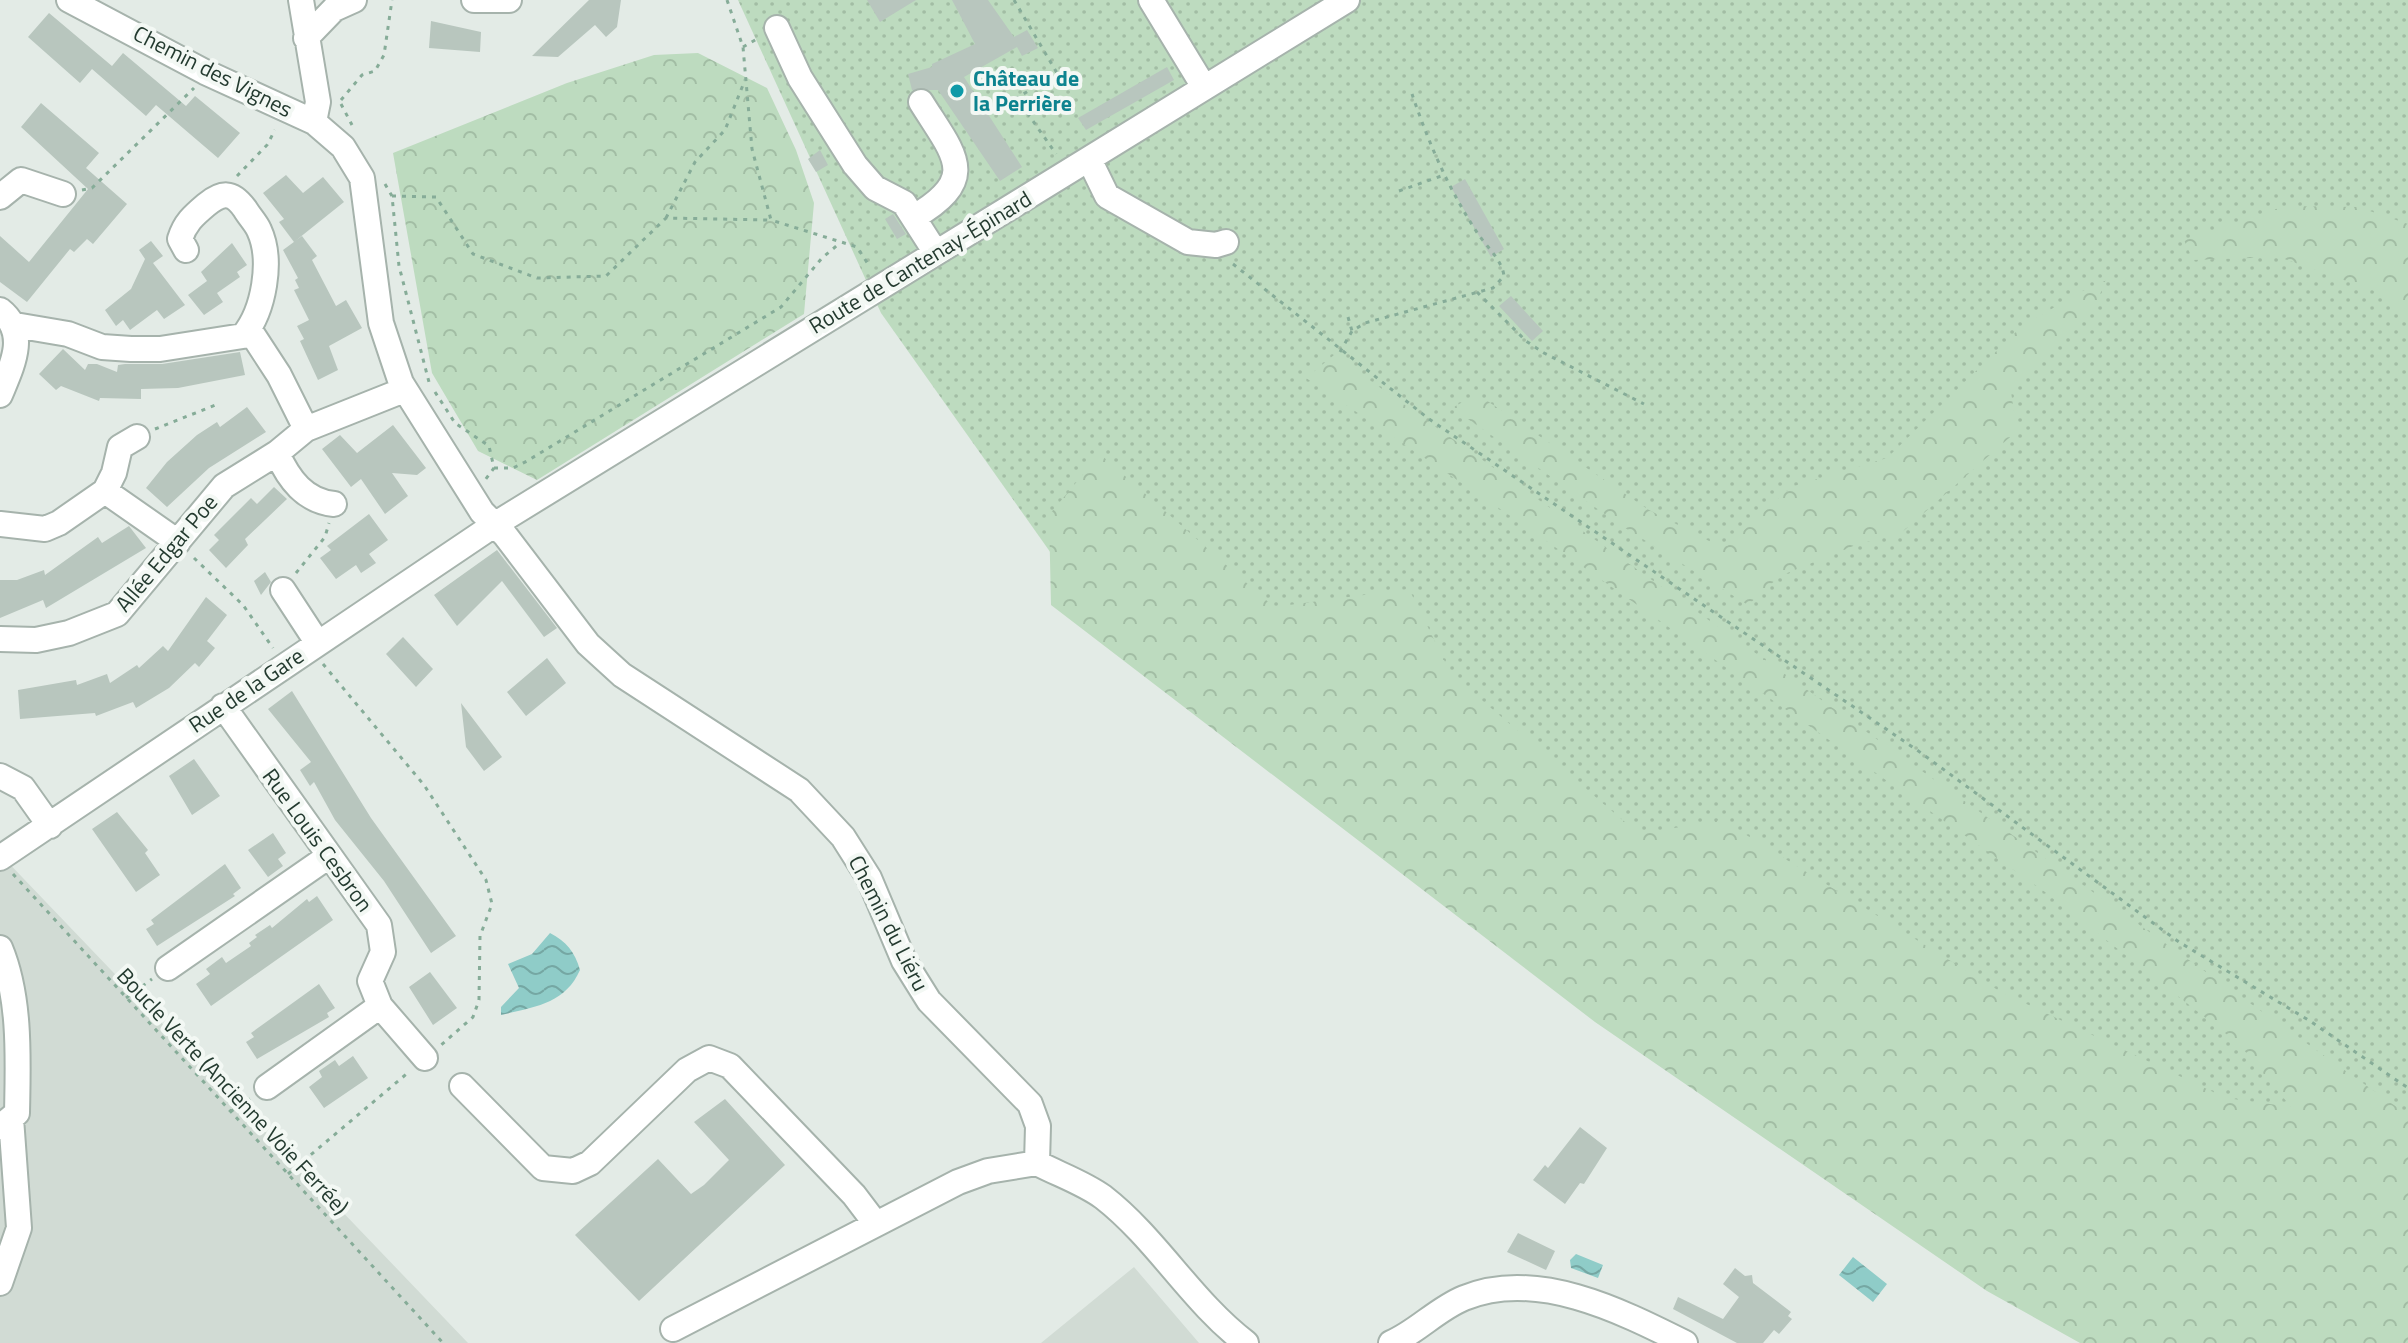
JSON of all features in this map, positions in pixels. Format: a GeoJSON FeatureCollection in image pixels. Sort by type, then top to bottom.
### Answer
{"type":"FeatureCollection","features":[{"type":"Feature","properties":{"kind":"street","name":"Chemin des Vignes"},"geometry":{"type":"LineString","coordinates":[[69,0],[205,72],[287,109],[324,109],[362,178],[381,323],[404,390]]}},
{"type":"Feature","properties":{"kind":"street"},"geometry":{"type":"LineString","coordinates":[[301,0],[306,38],[324,109]]}},
{"type":"Feature","properties":{"kind":"street"},"geometry":{"type":"LineString","coordinates":[[306,38],[334,9],[354,0]]}},
{"type":"Feature","properties":{"kind":"street"},"geometry":{"type":"LineString","coordinates":[[474,0],[509,0]]}},
{"type":"Feature","properties":{"kind":"street"},"geometry":{"type":"LineString","coordinates":[[1151,0],[1204,87]]}},
{"type":"Feature","properties":{"kind":"street","name":"Route de Cantenay-Épinard"},"geometry":{"type":"LineString","coordinates":[[494,525],[1347,0]]}},
{"type":"Feature","properties":{"kind":"street"},"geometry":{"type":"LineString","coordinates":[[777,28],[800,78],[855,165],[875,188],[904,203],[936,253]]}},
{"type":"Feature","properties":{"kind":"street"},"geometry":{"type":"LineString","coordinates":[[914,217],[942,201],[955,181],[955,158],[921,102]]}},
{"type":"Feature","properties":{"kind":"street"},"geometry":{"type":"LineString","coordinates":[[1089,159],[1107,196],[1188,242],[1216,245],[1226,250]]}},
{"type":"Feature","properties":{"kind":"street"},"geometry":{"type":"LineString","coordinates":[[0,197],[21,180],[63,194]]}},
{"type":"Feature","properties":{"kind":"street"},"geometry":{"type":"LineString","coordinates":[[7,317],[102,347],[131,349],[202,344],[243,336],[249,329],[263,292],[265,257],[259,230],[238,199],[227,194],[218,195],[188,220],[180,239],[186,250]]}},
{"type":"Feature","properties":{"kind":"street"},"geometry":{"type":"LineString","coordinates":[[0,395],[16,345],[7,317]]}},
{"type":"Feature","properties":{"kind":"street"},"geometry":{"type":"LineString","coordinates":[[249,329],[279,375],[306,429]]}},
{"type":"Feature","properties":{"kind":"street","name":"Allée Edgar Poe"},"geometry":{"type":"LineString","coordinates":[[0,639],[36,640],[100,623],[133,598],[224,486],[277,453],[306,429],[404,390]]}},
{"type":"Feature","properties":{"kind":"street","name":"Chemin du Liéru"},"geometry":{"type":"LineString","coordinates":[[404,390],[469,491],[588,644],[622,675],[799,790],[843,837],[869,878],[904,961],[929,1001],[1030,1104],[1038,1126],[1037,1163]]}},
{"type":"Feature","properties":{"kind":"street"},"geometry":{"type":"LineString","coordinates":[[0,524],[45,529],[59,523],[105,491],[114,473],[120,447],[137,437]]}},
{"type":"Feature","properties":{"kind":"street"},"geometry":{"type":"LineString","coordinates":[[277,453],[286,473],[315,502],[334,504]]}},
{"type":"Feature","properties":{"kind":"street"},"geometry":{"type":"LineString","coordinates":[[105,491],[178,542]]}},
{"type":"Feature","properties":{"kind":"street","name":"Rue de la Gare"},"geometry":{"type":"LineString","coordinates":[[5,865],[50,826],[284,664],[318,653],[494,525]]}},
{"type":"Feature","properties":{"kind":"street"},"geometry":{"type":"LineString","coordinates":[[283,590],[318,653]]}},
{"type":"Feature","properties":{"kind":"street","name":"Rue Louis Cesbron"},"geometry":{"type":"LineString","coordinates":[[223,706],[379,925],[383,952],[370,981],[380,1006]]}},
{"type":"Feature","properties":{"kind":"street"},"geometry":{"type":"LineString","coordinates":[[0,776],[23,788],[50,826]]}},
{"type":"Feature","properties":{"kind":"street"},"geometry":{"type":"LineString","coordinates":[[168,968],[329,856]]}},
{"type":"Feature","properties":{"kind":"street"},"geometry":{"type":"LineString","coordinates":[[0,948],[14,1010],[17,1113],[5,1122],[19,1228],[0,1283]]}},
{"type":"Feature","properties":{"kind":"street"},"geometry":{"type":"LineString","coordinates":[[267,1087],[380,1006],[425,1058]]}},
{"type":"Feature","properties":{"kind":"street"},"geometry":{"type":"LineString","coordinates":[[462,1086],[543,1168],[573,1171],[590,1163],[687,1070],[709,1058],[730,1066],[854,1195],[876,1224]]}},
{"type":"Feature","properties":{"kind":"street"},"geometry":{"type":"LineString","coordinates":[[673,1329],[958,1182],[988,1171],[1037,1163],[1100,1195],[1124,1215],[1214,1319],[1246,1343]]}},
{"type":"Feature","properties":{"kind":"street"},"geometry":{"type":"LineString","coordinates":[[1398,1341],[1464,1298],[1526,1287],[1605,1309],[1685,1343]]}},
{"type":"Feature","properties":{"kind":"path"},"geometry":{"type":"LineString","coordinates":[[357,136],[324,109],[362,75],[375,71],[384,55],[392,0]]}},
{"type":"Feature","properties":{"kind":"path"},"geometry":{"type":"LineString","coordinates":[[1014,0],[1057,73],[1017,98],[1059,158]]}},
{"type":"Feature","properties":{"kind":"path"},"geometry":{"type":"LineString","coordinates":[[63,194],[92,188],[199,84],[205,72]]}},
{"type":"Feature","properties":{"kind":"path"},"geometry":{"type":"LineString","coordinates":[[392,196],[436,197],[473,254],[537,278],[606,276],[666,218],[695,162],[725,130],[745,78]]}},
{"type":"Feature","properties":{"kind":"path"},"geometry":{"type":"LineString","coordinates":[[1340,352],[1352,331],[1365,323],[1498,285],[1503,270],[1444,175],[1412,94]]}},
{"type":"Feature","properties":{"kind":"path"},"geometry":{"type":"LineString","coordinates":[[227,194],[231,182],[267,145],[287,109]]}},
{"type":"Feature","properties":{"kind":"path"},"geometry":{"type":"LineString","coordinates":[[378,172],[392,196],[399,266],[425,374],[455,423],[489,446],[494,456],[494,468],[488,477],[469,491]]}},
{"type":"Feature","properties":{"kind":"path"},"geometry":{"type":"LineString","coordinates":[[1399,191],[1444,175]]}},
{"type":"Feature","properties":{"kind":"path"},"geometry":{"type":"LineString","coordinates":[[666,218],[771,220]]}},
{"type":"Feature","properties":{"kind":"path"},"geometry":{"type":"LineString","coordinates":[[494,468],[513,468],[527,461],[781,307],[822,258],[840,243]]}},
{"type":"Feature","properties":{"kind":"path"},"geometry":{"type":"LineString","coordinates":[[1226,250],[1340,352],[1429,419],[1917,750],[2179,942],[2310,1021],[2408,1088]]}},
{"type":"Feature","properties":{"kind":"path"},"geometry":{"type":"LineString","coordinates":[[1477,292],[1526,341],[1644,404]]}},
{"type":"Feature","properties":{"kind":"path"},"geometry":{"type":"LineString","coordinates":[[1348,317],[1352,331]]}},
{"type":"Feature","properties":{"kind":"path"},"geometry":{"type":"LineString","coordinates":[[137,437],[218,404]]}},
{"type":"Feature","properties":{"kind":"path"},"geometry":{"type":"LineString","coordinates":[[283,590],[325,537],[334,504]]}},
{"type":"Feature","properties":{"kind":"path"},"geometry":{"type":"LineString","coordinates":[[178,542],[243,605],[284,664]]}},
{"type":"Feature","properties":{"kind":"path"},"geometry":{"type":"LineString","coordinates":[[288,1174],[473,1017],[480,936],[492,904],[486,880],[424,785],[318,653]]}},
{"type":"Feature","properties":{"kind":"path","name":"Boucle Verte (Ancienne Voie Ferrée)"},"geometry":{"type":"LineString","coordinates":[[5,865],[443,1343]]}},
{"type":"Feature","properties":{"kind":"path"},"geometry":{"type":"LineString","coordinates":[[126,998],[168,968]]}},
{"type":"Feature","properties":{"kind":"shaded area"},"geometry":{"type":"Polygon","coordinates":[[[0,854],[468,1343],[0,1343],[0,854]]]}},
{"type":"Feature","properties":{"kind":"shaded area"},"geometry":{"type":"Polygon","coordinates":[[[1134,1267],[1199,1343],[1041,1343],[1134,1267]]]}},
{"type":"Feature","properties":{"kind":"green space"},"geometry":{"type":"Polygon","coordinates":[[[738,0],[2408,0],[2408,1343],[1053,556],[881,313],[738,0]]]}},
{"type":"Feature","properties":{"kind":"green space"},"geometry":{"type":"Polygon","coordinates":[[[698,53],[767,88],[796,150],[814,203],[804,314],[537,480],[478,451],[432,373],[393,153],[567,83],[654,55],[698,53]]]}},
{"type":"Feature","properties":{"kind":"green space"},"geometry":{"type":"Polygon","coordinates":[[[2285,206],[2358,207],[2408,224],[2408,323],[2375,291],[2279,257],[2193,260],[2184,240],[2285,206]]]}},
{"type":"Feature","properties":{"kind":"green space"},"geometry":{"type":"Polygon","coordinates":[[[2107,280],[2096,302],[2011,392],[2017,431],[1900,534],[1858,544],[1780,576],[1748,605],[1622,526],[1452,408],[1477,394],[1649,510],[1713,543],[1727,546],[1791,487],[1887,458],[2020,328],[2078,293],[2107,280]]]}},
{"type":"Feature","properties":{"kind":"green space"},"geometry":{"type":"Polygon","coordinates":[[[1334,355],[2408,1115],[2408,1343],[2080,1343],[1987,1291],[1595,1022],[1051,605],[1049,515],[1100,454],[1274,607],[1409,589],[1451,674],[1639,834],[1722,820],[2001,992],[2226,1098],[2291,1107],[2239,1044],[2045,892],[1515,519],[1306,378],[1334,355]]]}},
{"type":"Feature","properties":{"kind":"water"},"geometry":{"type":"Polygon","coordinates":[[[550,933],[565,943],[575,958],[580,970],[574,981],[547,1002],[501,1015],[501,1007],[519,988],[508,964],[532,954],[550,933]]]}},
{"type":"Feature","properties":{"kind":"water"},"geometry":{"type":"Polygon","coordinates":[[[1576,1254],[1603,1265],[1598,1278],[1571,1268],[1570,1260],[1576,1254]]]}},
{"type":"Feature","properties":{"kind":"water"},"geometry":{"type":"Polygon","coordinates":[[[1853,1257],[1887,1284],[1873,1302],[1839,1275],[1853,1257]]]}},
{"type":"Feature","properties":{"kind":"building"},"geometry":{"type":"Polygon","coordinates":[[[589,0],[621,0],[617,27],[606,37],[595,25],[558,57],[532,56],[589,0]]]}},
{"type":"Feature","properties":{"kind":"building"},"geometry":{"type":"Polygon","coordinates":[[[867,0],[916,0],[880,22],[867,0]]]}},
{"type":"Feature","properties":{"kind":"building","name":"Château de la Perrière"},"geometry":{"type":"Polygon","coordinates":[[[952,0],[988,0],[1014,37],[1027,30],[1038,48],[1022,56],[1017,47],[964,77],[1022,167],[1000,181],[938,90],[912,90],[908,74],[932,67],[932,64],[975,44],[952,0]]]}},
{"type":"Feature","properties":{"kind":"building"},"geometry":{"type":"Polygon","coordinates":[[[49,13],[112,66],[123,53],[186,106],[195,96],[240,133],[218,158],[156,105],[146,116],[92,69],[80,83],[28,37],[49,13]]]}},
{"type":"Feature","properties":{"kind":"building"},"geometry":{"type":"Polygon","coordinates":[[[431,21],[481,32],[480,52],[429,48],[431,21]]]}},
{"type":"Feature","properties":{"kind":"building"},"geometry":{"type":"Polygon","coordinates":[[[1167,67],[1174,80],[1086,130],[1078,118],[1167,67]]]}},
{"type":"Feature","properties":{"kind":"building"},"geometry":{"type":"Polygon","coordinates":[[[41,103],[99,153],[86,168],[127,204],[93,244],[87,239],[74,252],[70,249],[27,302],[0,282],[0,236],[29,262],[88,189],[21,127],[41,103]]]}},
{"type":"Feature","properties":{"kind":"building"},"geometry":{"type":"Polygon","coordinates":[[[820,150],[828,165],[816,172],[808,159],[820,150]]]}},
{"type":"Feature","properties":{"kind":"building"},"geometry":{"type":"Polygon","coordinates":[[[286,175],[303,193],[323,177],[344,202],[294,242],[279,222],[284,219],[263,193],[286,175]]]}},
{"type":"Feature","properties":{"kind":"building"},"geometry":{"type":"Polygon","coordinates":[[[1465,179],[1504,249],[1491,257],[1451,187],[1465,179]]]}},
{"type":"Feature","properties":{"kind":"building"},"geometry":{"type":"Polygon","coordinates":[[[893,214],[906,234],[897,239],[885,219],[893,214]]]}},
{"type":"Feature","properties":{"kind":"building"},"geometry":{"type":"Polygon","coordinates":[[[302,236],[317,256],[312,260],[336,306],[346,300],[362,328],[329,346],[338,370],[318,380],[300,341],[304,339],[297,326],[309,320],[294,290],[299,288],[295,280],[298,278],[283,250],[302,236]]]}},
{"type":"Feature","properties":{"kind":"building"},"geometry":{"type":"Polygon","coordinates":[[[151,241],[163,256],[153,263],[185,305],[164,319],[157,310],[130,330],[123,320],[116,326],[105,310],[131,289],[145,259],[139,250],[151,241]]]}},
{"type":"Feature","properties":{"kind":"building"},"geometry":{"type":"Polygon","coordinates":[[[232,243],[247,265],[237,272],[240,277],[217,293],[223,302],[204,315],[188,295],[207,281],[201,272],[232,243]]]}},
{"type":"Feature","properties":{"kind":"building"},"geometry":{"type":"Polygon","coordinates":[[[1511,296],[1543,331],[1532,341],[1499,306],[1511,296]]]}},
{"type":"Feature","properties":{"kind":"building"},"geometry":{"type":"Polygon","coordinates":[[[63,349],[85,370],[88,364],[97,364],[117,372],[118,365],[162,364],[240,352],[245,375],[178,388],[141,389],[141,399],[100,398],[99,401],[61,386],[56,390],[39,374],[63,349]]]}},
{"type":"Feature","properties":{"kind":"building"},"geometry":{"type":"Polygon","coordinates":[[[247,407],[266,432],[209,468],[167,507],[146,488],[167,462],[197,435],[217,422],[220,427],[247,407]]]}},
{"type":"Feature","properties":{"kind":"building"},"geometry":{"type":"Polygon","coordinates":[[[393,425],[426,468],[417,475],[392,473],[408,496],[385,514],[361,479],[351,487],[322,449],[340,435],[357,453],[393,425]]]}},
{"type":"Feature","properties":{"kind":"building"},"geometry":{"type":"Polygon","coordinates":[[[274,487],[287,499],[245,539],[248,545],[226,568],[209,550],[219,540],[214,535],[251,498],[257,504],[274,487]]]}},
{"type":"Feature","properties":{"kind":"building"},"geometry":{"type":"Polygon","coordinates":[[[369,514],[388,540],[369,554],[376,563],[361,573],[356,565],[336,579],[320,558],[331,550],[327,546],[369,514]]]}},
{"type":"Feature","properties":{"kind":"building"},"geometry":{"type":"Polygon","coordinates":[[[129,526],[146,548],[46,608],[43,600],[0,618],[0,580],[17,580],[44,570],[45,575],[98,537],[102,543],[129,526]]]}},
{"type":"Feature","properties":{"kind":"building"},"geometry":{"type":"Polygon","coordinates":[[[497,550],[557,628],[544,637],[502,581],[457,626],[434,595],[497,550]]]}},
{"type":"Feature","properties":{"kind":"building"},"geometry":{"type":"Polygon","coordinates":[[[265,572],[271,582],[261,595],[254,581],[265,572]]]}},
{"type":"Feature","properties":{"kind":"building"},"geometry":{"type":"Polygon","coordinates":[[[206,597],[227,615],[207,641],[215,648],[199,667],[195,663],[169,688],[136,708],[133,702],[96,716],[95,713],[20,719],[18,690],[76,680],[77,685],[107,674],[110,683],[137,665],[139,668],[163,646],[168,651],[206,597]]]}},
{"type":"Feature","properties":{"kind":"building"},"geometry":{"type":"Polygon","coordinates":[[[403,637],[433,669],[416,687],[386,654],[403,637]]]}},
{"type":"Feature","properties":{"kind":"building"},"geometry":{"type":"Polygon","coordinates":[[[547,658],[566,683],[526,716],[507,692],[547,658]]]}},
{"type":"Feature","properties":{"kind":"building"},"geometry":{"type":"Polygon","coordinates":[[[292,691],[371,818],[456,936],[431,953],[384,881],[335,820],[314,782],[310,786],[300,770],[311,762],[268,709],[292,691]]]}},
{"type":"Feature","properties":{"kind":"building"},"geometry":{"type":"Polygon","coordinates":[[[461,703],[502,757],[484,771],[466,747],[461,703]]]}},
{"type":"Feature","properties":{"kind":"building"},"geometry":{"type":"Polygon","coordinates":[[[194,759],[220,796],[192,815],[169,776],[194,759]]]}},
{"type":"Feature","properties":{"kind":"building"},"geometry":{"type":"Polygon","coordinates":[[[117,812],[148,850],[145,853],[160,875],[136,892],[92,829],[117,812]]]}},
{"type":"Feature","properties":{"kind":"building"},"geometry":{"type":"Polygon","coordinates":[[[273,833],[286,853],[278,859],[283,866],[268,877],[248,850],[273,833]]]}},
{"type":"Feature","properties":{"kind":"building"},"geometry":{"type":"Polygon","coordinates":[[[225,864],[241,888],[233,894],[235,896],[157,946],[146,929],[154,924],[151,920],[225,864]]]}},
{"type":"Feature","properties":{"kind":"building"},"geometry":{"type":"Polygon","coordinates":[[[317,896],[333,920],[211,1006],[196,984],[210,974],[206,969],[222,957],[226,963],[251,946],[249,943],[257,937],[255,935],[270,925],[272,928],[307,899],[309,902],[317,896]]]}},
{"type":"Feature","properties":{"kind":"building"},"geometry":{"type":"Polygon","coordinates":[[[430,972],[457,1008],[433,1025],[409,987],[430,972]]]}},
{"type":"Feature","properties":{"kind":"building"},"geometry":{"type":"Polygon","coordinates":[[[319,984],[335,1008],[327,1013],[329,1017],[257,1059],[246,1042],[254,1037],[251,1033],[319,984]]]}},
{"type":"Feature","properties":{"kind":"building"},"geometry":{"type":"Polygon","coordinates":[[[353,1056],[368,1078],[324,1108],[309,1087],[322,1077],[319,1071],[335,1060],[339,1066],[353,1056]]]}},
{"type":"Feature","properties":{"kind":"building"},"geometry":{"type":"Polygon","coordinates":[[[725,1099],[785,1165],[639,1301],[575,1235],[658,1159],[691,1194],[704,1185],[729,1160],[694,1122],[725,1099]]]}},
{"type":"Feature","properties":{"kind":"building"},"geometry":{"type":"Polygon","coordinates":[[[1580,1127],[1607,1148],[1584,1184],[1580,1183],[1565,1204],[1533,1180],[1545,1165],[1548,1168],[1580,1127]]]}},
{"type":"Feature","properties":{"kind":"building"},"geometry":{"type":"Polygon","coordinates":[[[1518,1233],[1555,1251],[1546,1270],[1507,1252],[1518,1233]]]}},
{"type":"Feature","properties":{"kind":"building"},"geometry":{"type":"Polygon","coordinates":[[[1735,1268],[1745,1276],[1752,1275],[1753,1283],[1791,1312],[1788,1316],[1792,1319],[1779,1334],[1774,1330],[1763,1343],[1737,1343],[1673,1309],[1678,1297],[1723,1319],[1739,1297],[1723,1284],[1735,1268]]]}},
{"type":"Feature","properties":{"kind":"place","name":"Château de la Perrière"},"geometry":{"type":"Point","coordinates":[957,91]}}]}
